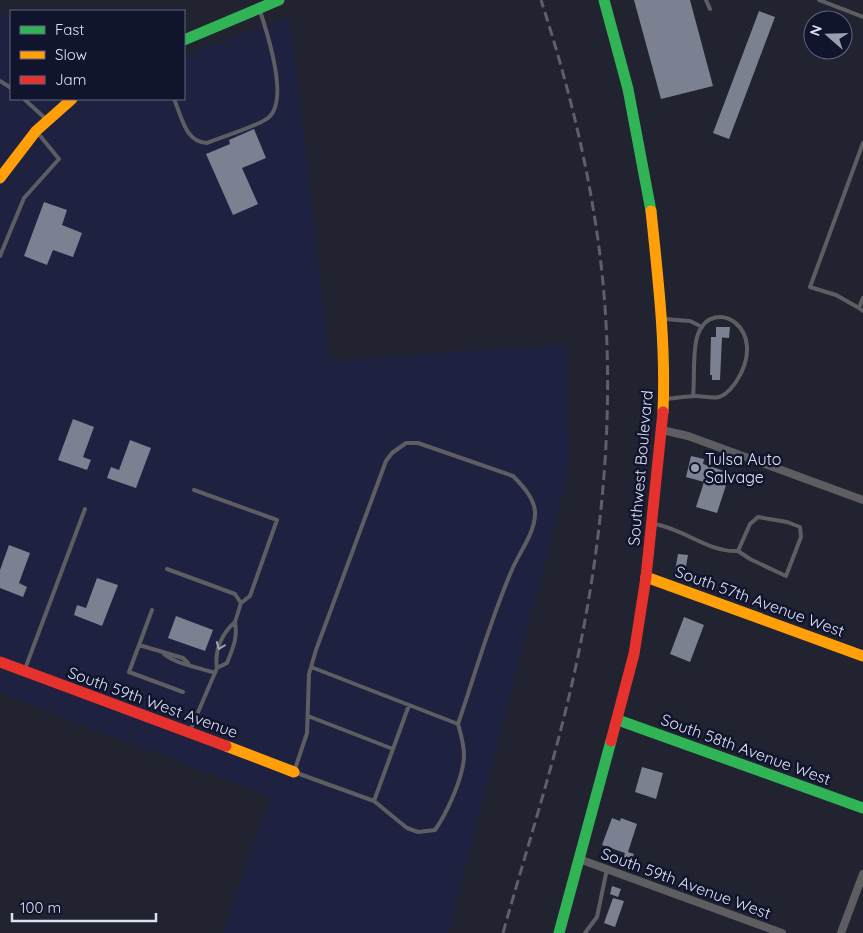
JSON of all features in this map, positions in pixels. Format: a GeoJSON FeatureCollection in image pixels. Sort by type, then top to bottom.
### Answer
{"type":"FeatureCollection","features":[{"type":"Feature","properties":{"kind":"street"},"geometry":{"type":"LineString","coordinates":[[185,40],[279,0]]}},
{"type":"Feature","properties":{"kind":"street","name":"Southwest Boulevard"},"geometry":{"type":"LineString","coordinates":[[559,933],[618,720],[634,654],[646,577],[662,430],[661,319],[656,247],[639,136],[620,53],[604,0]]}},
{"type":"Feature","properties":{"kind":"street"},"geometry":{"type":"LineString","coordinates":[[0,178],[36,131],[71,100]]}},
{"type":"Feature","properties":{"kind":"street"},"geometry":{"type":"LineString","coordinates":[[662,430],[688,436],[863,500]]}},
{"type":"Feature","properties":{"kind":"street","name":"South 57th Avenue West"},"geometry":{"type":"LineString","coordinates":[[646,577],[863,656]]}},
{"type":"Feature","properties":{"kind":"street","name":"South 59th West Avenue"},"geometry":{"type":"LineString","coordinates":[[0,662],[294,772]]}},
{"type":"Feature","properties":{"kind":"street","name":"South 58th Avenue West"},"geometry":{"type":"LineString","coordinates":[[618,720],[863,808]]}},
{"type":"Feature","properties":{"kind":"street","name":"South 59th Avenue West"},"geometry":{"type":"LineString","coordinates":[[580,859],[782,933]]}},
{"type":"Feature","properties":{"kind":"street"},"geometry":{"type":"LineString","coordinates":[[841,933],[863,874]]}},
{"type":"Feature","properties":{"kind":"lane"},"geometry":{"type":"LineString","coordinates":[[706,0],[710,9]]}},
{"type":"Feature","properties":{"kind":"lane"},"geometry":{"type":"LineString","coordinates":[[819,0],[863,17]]}},
{"type":"Feature","properties":{"kind":"lane"},"geometry":{"type":"LineString","coordinates":[[174,100],[191,138],[197,143],[207,143],[268,118],[275,107],[277,85],[270,41],[259,9]]}},
{"type":"Feature","properties":{"kind":"lane"},"geometry":{"type":"LineString","coordinates":[[25,100],[47,120]]}},
{"type":"Feature","properties":{"kind":"lane"},"geometry":{"type":"LineString","coordinates":[[0,256],[2,243],[24,198],[59,159],[36,131]]}},
{"type":"Feature","properties":{"kind":"lane"},"geometry":{"type":"LineString","coordinates":[[863,143],[810,286],[836,295],[863,311]]}},
{"type":"Feature","properties":{"kind":"lane"},"geometry":{"type":"LineString","coordinates":[[856,160],[863,163]]}},
{"type":"Feature","properties":{"kind":"lane"},"geometry":{"type":"LineString","coordinates":[[859,308],[863,298]]}},
{"type":"Feature","properties":{"kind":"lane"},"geometry":{"type":"LineString","coordinates":[[663,400],[693,396],[720,397],[730,390],[740,375],[748,350],[748,340],[731,320],[717,317],[706,321],[702,327],[696,342],[693,396]]}},
{"type":"Feature","properties":{"kind":"lane"},"geometry":{"type":"LineString","coordinates":[[661,319],[690,321],[702,327]]}},
{"type":"Feature","properties":{"kind":"lane"},"geometry":{"type":"LineString","coordinates":[[418,443],[513,476],[524,487],[532,502],[535,515],[529,534],[511,572],[458,724],[463,743],[464,758],[457,783],[436,830],[418,832],[407,828],[374,801],[294,772],[307,733],[308,716],[312,667],[386,461],[392,453],[406,444],[418,443]]}},
{"type":"Feature","properties":{"kind":"lane"},"geometry":{"type":"LineString","coordinates":[[194,490],[277,520],[250,596],[241,603],[235,622],[237,633],[234,647],[227,663],[217,668]]}},
{"type":"Feature","properties":{"kind":"lane"},"geometry":{"type":"LineString","coordinates":[[24,671],[85,509]]}},
{"type":"Feature","properties":{"kind":"lane"},"geometry":{"type":"LineString","coordinates":[[652,524],[679,530],[690,537],[730,551],[738,551],[750,559],[786,576],[801,537],[800,526],[758,517],[750,524],[738,551]]}},
{"type":"Feature","properties":{"kind":"lane"},"geometry":{"type":"LineString","coordinates":[[167,569],[235,594],[241,603]]}},
{"type":"Feature","properties":{"kind":"lane"},"geometry":{"type":"LineString","coordinates":[[152,610],[129,672],[183,692]]}},
{"type":"Feature","properties":{"kind":"lane"},"geometry":{"type":"LineString","coordinates":[[189,733],[217,668],[215,657],[226,630],[235,622]]}},
{"type":"Feature","properties":{"kind":"lane"},"geometry":{"type":"LineString","coordinates":[[139,645],[164,654],[183,658],[188,663],[215,673]]}},
{"type":"Feature","properties":{"kind":"lane"},"geometry":{"type":"LineString","coordinates":[[312,667],[458,724]]}},
{"type":"Feature","properties":{"kind":"lane"},"geometry":{"type":"LineString","coordinates":[[374,801],[409,705]]}},
{"type":"Feature","properties":{"kind":"lane"},"geometry":{"type":"LineString","coordinates":[[308,716],[393,749]]}},
{"type":"Feature","properties":{"kind":"lane"},"geometry":{"type":"LineString","coordinates":[[585,933],[597,917],[607,869]]}},
{"type":"Feature","properties":{"kind":"shaded area"},"geometry":{"type":"Polygon","coordinates":[[[0,13],[10,17],[10,100],[185,100],[185,55],[290,17],[330,361],[567,344],[569,471],[448,933],[223,933],[270,797],[0,693],[0,13]]]}},
{"type":"Feature","properties":{"kind":"building"},"geometry":{"type":"Polygon","coordinates":[[[634,0],[690,0],[713,86],[661,99],[634,0]]]}},
{"type":"Feature","properties":{"kind":"building"},"geometry":{"type":"Polygon","coordinates":[[[759,11],[775,17],[729,139],[713,133],[759,11]]]}},
{"type":"Feature","properties":{"kind":"building"},"geometry":{"type":"Polygon","coordinates":[[[254,129],[266,158],[242,168],[258,204],[233,215],[206,154],[230,144],[229,140],[254,129]]]}},
{"type":"Feature","properties":{"kind":"building"},"geometry":{"type":"Polygon","coordinates":[[[44,202],[67,210],[62,225],[82,233],[73,257],[53,250],[47,265],[24,256],[44,202]]]}},
{"type":"Feature","properties":{"kind":"building"},"geometry":{"type":"Polygon","coordinates":[[[716,327],[730,327],[729,338],[716,337],[716,327]]]}},
{"type":"Feature","properties":{"kind":"building"},"geometry":{"type":"Polygon","coordinates":[[[711,337],[722,337],[720,380],[712,380],[712,375],[710,375],[711,337]]]}},
{"type":"Feature","properties":{"kind":"building"},"geometry":{"type":"Polygon","coordinates":[[[73,419],[94,427],[83,457],[91,460],[87,470],[58,460],[73,419]]]}},
{"type":"Feature","properties":{"kind":"building"},"geometry":{"type":"Polygon","coordinates":[[[130,440],[151,448],[136,488],[107,478],[111,467],[119,470],[130,440]]]}},
{"type":"Feature","properties":{"kind":"building"},"geometry":{"type":"Polygon","coordinates":[[[691,456],[704,459],[703,464],[730,473],[717,513],[696,507],[704,482],[686,477],[691,456]]]}},
{"type":"Feature","properties":{"kind":"building"},"geometry":{"type":"Polygon","coordinates":[[[9,545],[30,553],[19,583],[27,587],[23,597],[0,588],[0,570],[9,545]]]}},
{"type":"Feature","properties":{"kind":"building"},"geometry":{"type":"Polygon","coordinates":[[[678,554],[688,555],[685,572],[675,571],[678,554]]]}},
{"type":"Feature","properties":{"kind":"building"},"geometry":{"type":"Polygon","coordinates":[[[97,578],[118,585],[102,626],[74,615],[77,605],[86,608],[97,578]]]}},
{"type":"Feature","properties":{"kind":"building"},"geometry":{"type":"Polygon","coordinates":[[[176,616],[213,630],[205,651],[168,638],[176,616]]]}},
{"type":"Feature","properties":{"kind":"building"},"geometry":{"type":"Polygon","coordinates":[[[684,617],[704,625],[690,662],[670,654],[684,617]]]}},
{"type":"Feature","properties":{"kind":"building"},"geometry":{"type":"Polygon","coordinates":[[[642,767],[663,773],[656,799],[635,792],[642,767]]]}},
{"type":"Feature","properties":{"kind":"building"},"geometry":{"type":"Polygon","coordinates":[[[612,818],[620,821],[621,818],[637,824],[628,852],[634,854],[631,862],[623,860],[625,853],[602,845],[612,818]]]}},
{"type":"Feature","properties":{"kind":"building"},"geometry":{"type":"Polygon","coordinates":[[[612,886],[621,889],[618,897],[610,894],[612,886]]]}},
{"type":"Feature","properties":{"kind":"building"},"geometry":{"type":"Polygon","coordinates":[[[613,898],[624,901],[615,927],[604,923],[613,898]]]}},
{"type":"Feature","properties":{"kind":"railway"},"geometry":{"type":"LineString","coordinates":[[503,933],[553,757],[579,651],[599,529],[606,446],[606,323],[598,241],[592,200],[575,119],[541,0]]}},
{"type":"Feature","properties":{"kind":"traffic: fast"},"geometry":{"type":"LineString","coordinates":[[185,40],[279,0]]}},
{"type":"Feature","properties":{"kind":"traffic: fast"},"geometry":{"type":"LineString","coordinates":[[604,0],[628,89],[651,211]]}},
{"type":"Feature","properties":{"kind":"traffic: fast"},"geometry":{"type":"LineString","coordinates":[[618,720],[863,808]]}},
{"type":"Feature","properties":{"kind":"traffic: fast"},"geometry":{"type":"LineString","coordinates":[[559,933],[611,741]]}},
{"type":"Feature","properties":{"kind":"traffic: slow"},"geometry":{"type":"LineString","coordinates":[[0,178],[36,131],[71,100]]}},
{"type":"Feature","properties":{"kind":"traffic: slow"},"geometry":{"type":"LineString","coordinates":[[651,211],[659,286],[664,387],[663,412]]}},
{"type":"Feature","properties":{"kind":"traffic: slow"},"geometry":{"type":"LineString","coordinates":[[646,577],[863,656]]}},
{"type":"Feature","properties":{"kind":"traffic: slow"},"geometry":{"type":"LineString","coordinates":[[226,746],[294,772]]}},
{"type":"Feature","properties":{"kind":"traffic: jam"},"geometry":{"type":"LineString","coordinates":[[611,741],[634,654],[646,577],[663,412]]}},
{"type":"Feature","properties":{"kind":"traffic: jam"},"geometry":{"type":"LineString","coordinates":[[0,662],[226,746]]}},
{"type":"Feature","properties":{"kind":"place","name":"Tulsa Auto Salvage"},"geometry":{"type":"Point","coordinates":[695,468]}}]}
